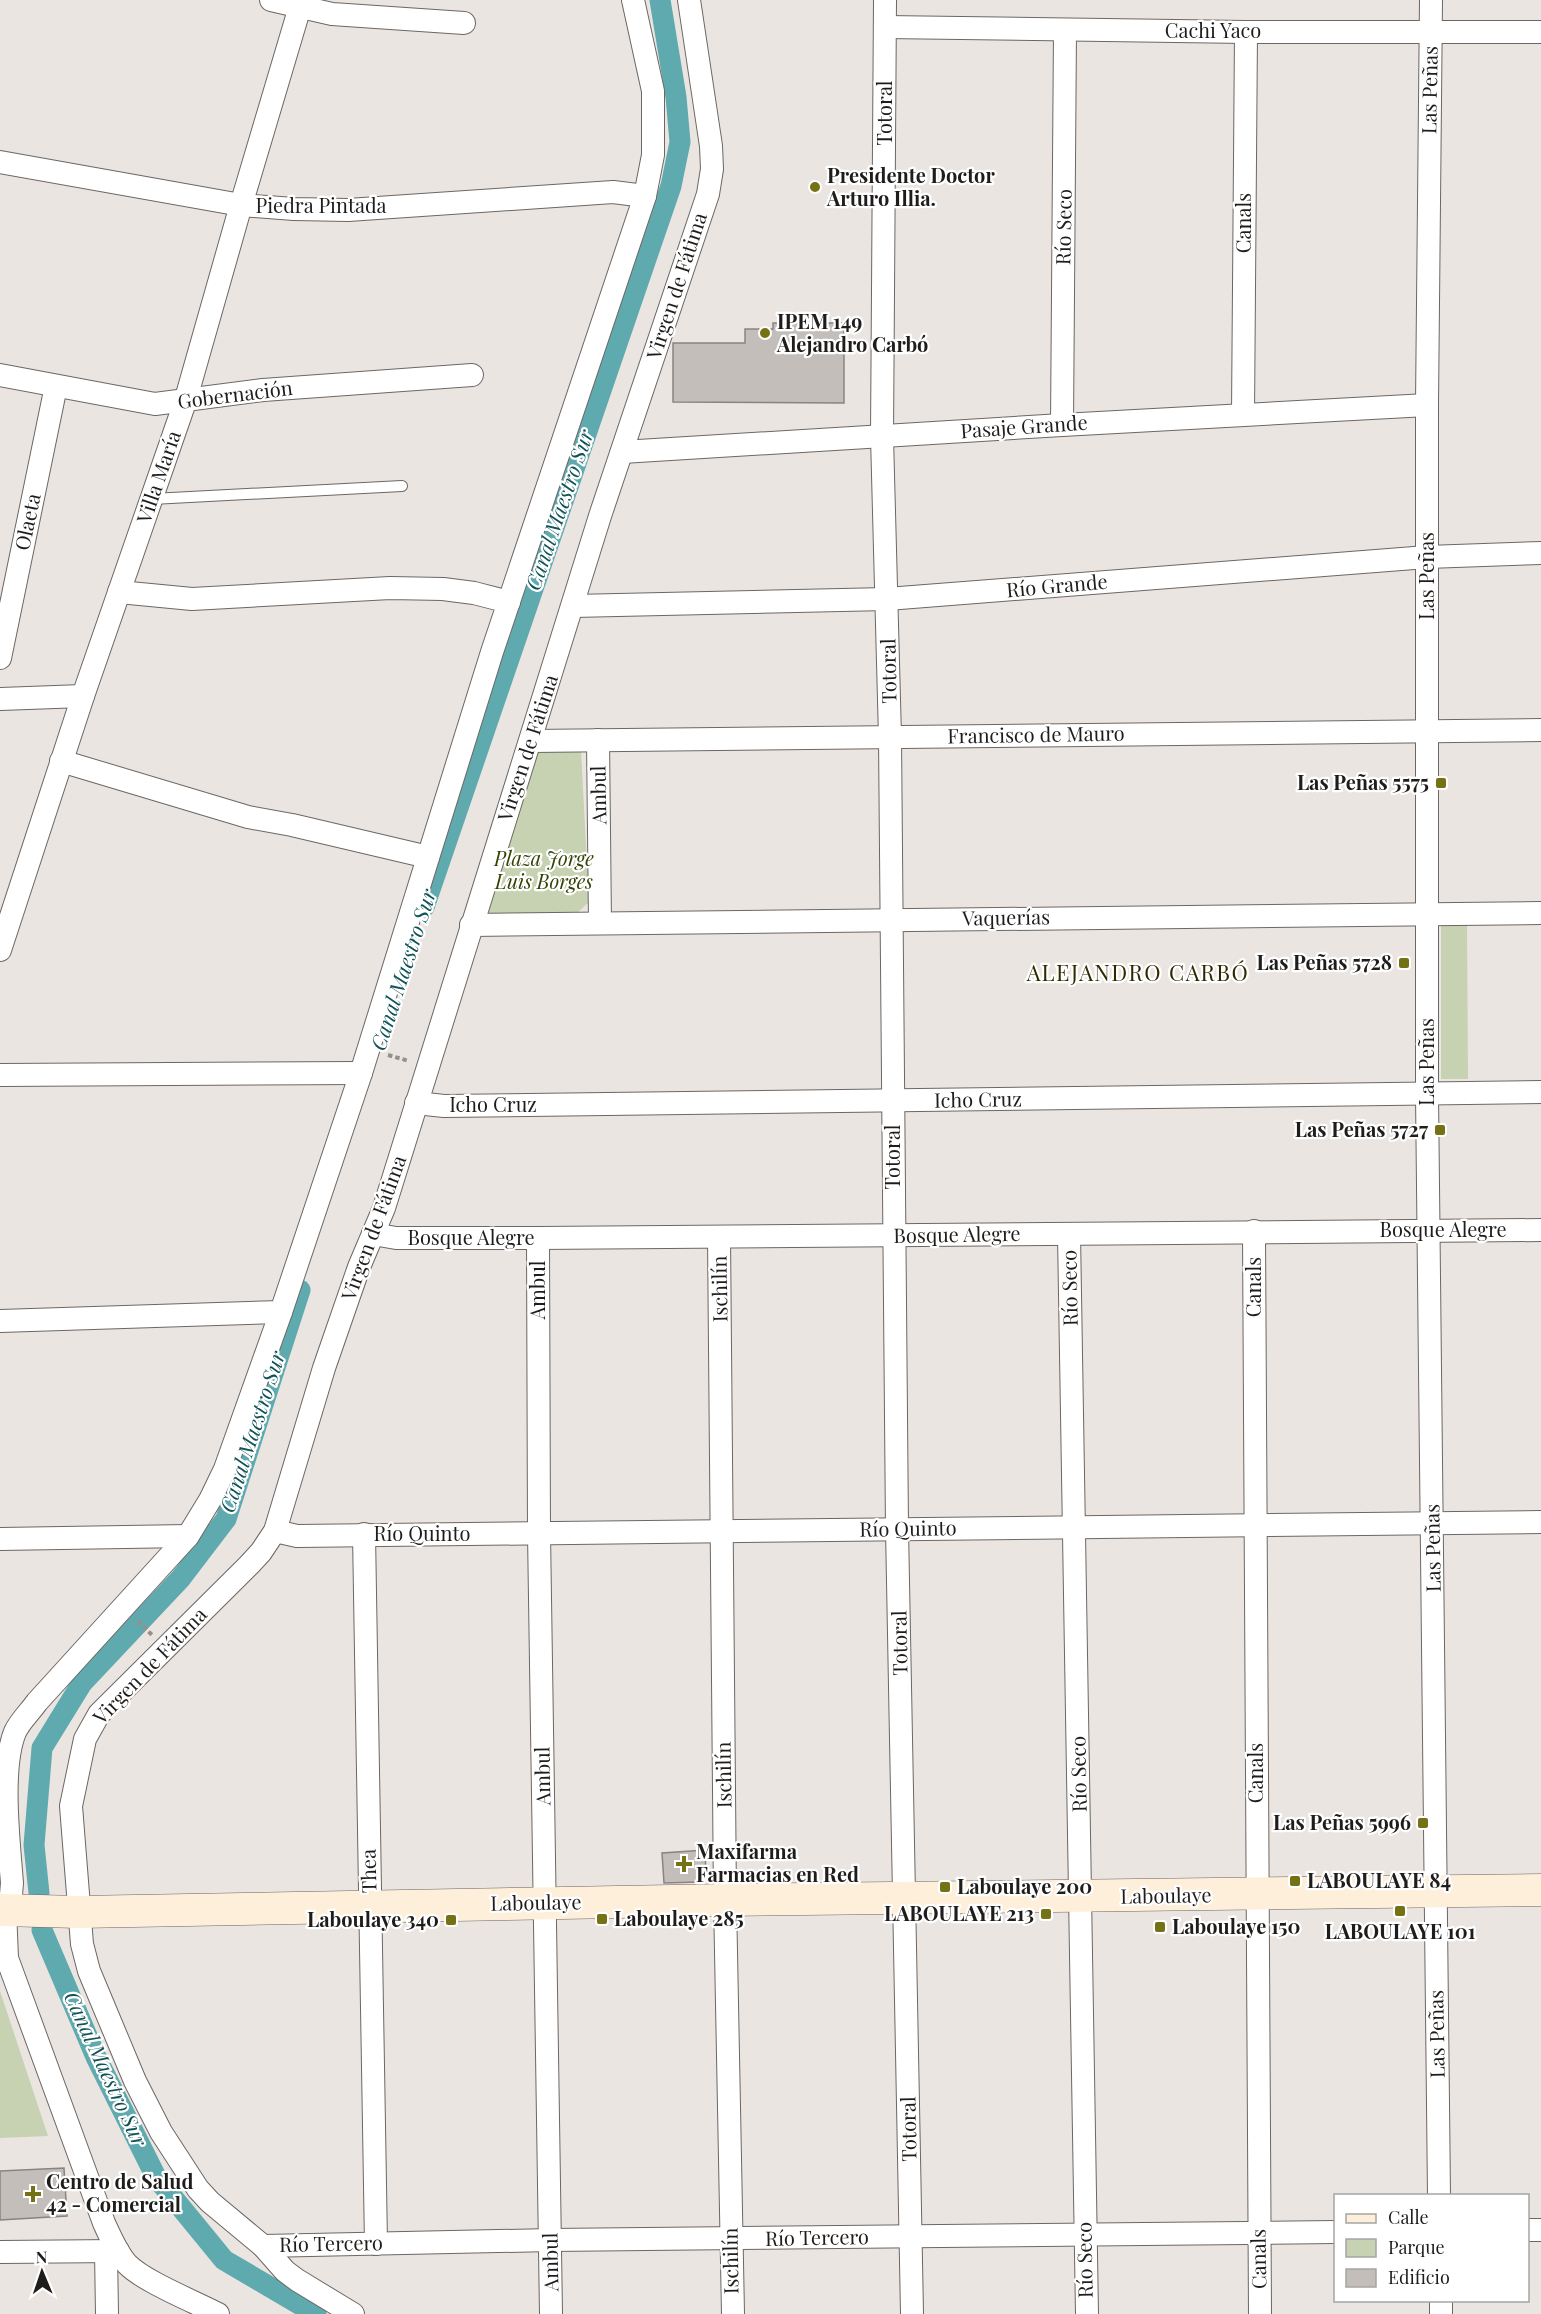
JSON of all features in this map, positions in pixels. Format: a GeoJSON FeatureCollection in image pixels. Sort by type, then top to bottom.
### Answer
{"type":"FeatureCollection","features":[{"type":"Feature","properties":{"kind":"main road","name":"Laboulaye"},"geometry":{"type":"LineString","coordinates":[[3,1910],[79,1912],[725,1900],[1541,1890]]}},
{"type":"Feature","properties":{"kind":"street"},"geometry":{"type":"LineString","coordinates":[[271,0],[301,3],[332,14],[464,23]]}},
{"type":"Feature","properties":{"kind":"street"},"geometry":{"type":"LineString","coordinates":[[107,2314],[112,2251],[104,2223],[7,1958],[3,1910],[11,1895],[12,1884],[6,1780],[11,1743],[15,1731],[37,1702],[188,1536],[210,1500],[225,1469],[281,1312],[361,1072],[509,602],[645,196],[653,155],[653,91],[633,0]]}},
{"type":"Feature","properties":{"kind":"street","name":"Virgen de Fátima"},"geometry":{"type":"LineString","coordinates":[[353,2314],[285,2271],[263,2246],[210,2202],[198,2189],[161,2132],[135,2081],[89,1971],[82,1944],[71,1806],[85,1739],[99,1714],[249,1565],[275,1532],[324,1368],[359,1267],[384,1208],[471,925],[622,452],[708,194],[712,169],[711,146],[689,0]]}},
{"type":"Feature","properties":{"kind":"street","name":"Totoral"},"geometry":{"type":"LineString","coordinates":[[885,0],[882,437],[890,736],[897,1529],[912,2314]]}},
{"type":"Feature","properties":{"kind":"street","name":"Las Peñas"},"geometry":{"type":"LineString","coordinates":[[1431,0],[1427,405],[1427,1094],[1439,2194]]}},
{"type":"Feature","properties":{"kind":"street","name":"Villa María"},"geometry":{"type":"LineString","coordinates":[[0,950],[82,696],[185,402],[301,3]]}},
{"type":"Feature","properties":{"kind":"street","name":"Cachi Yaco"},"geometry":{"type":"LineString","coordinates":[[885,27],[1245,32],[1541,32]]}},
{"type":"Feature","properties":{"kind":"street","name":"Río Seco"},"geometry":{"type":"LineString","coordinates":[[1062,424],[1065,30]]}},
{"type":"Feature","properties":{"kind":"street","name":"Canals"},"geometry":{"type":"LineString","coordinates":[[1243,415],[1245,32]]}},
{"type":"Feature","properties":{"kind":"street","name":"Piedra Pintada"},"geometry":{"type":"LineString","coordinates":[[0,162],[241,205],[294,209],[348,210],[613,192],[645,196]]}},
{"type":"Feature","properties":{"kind":"street","name":"Gobernación"},"geometry":{"type":"LineString","coordinates":[[0,375],[155,404],[185,402],[263,390],[472,375]]}},
{"type":"Feature","properties":{"kind":"street","name":"Olaeta"},"geometry":{"type":"LineString","coordinates":[[0,658],[56,386]]}},
{"type":"Feature","properties":{"kind":"street","name":"Pasaje Grande"},"geometry":{"type":"LineString","coordinates":[[622,452],[1062,424],[1427,405]]}},
{"type":"Feature","properties":{"kind":"street","name":"Río Grande"},"geometry":{"type":"LineString","coordinates":[[573,606],[887,599],[1427,557],[1541,553]]}},
{"type":"Feature","properties":{"kind":"street"},"geometry":{"type":"LineString","coordinates":[[119,592],[192,599],[390,588],[432,589],[474,593],[509,602]]}},
{"type":"Feature","properties":{"kind":"street"},"geometry":{"type":"LineString","coordinates":[[0,699],[82,696]]}},
{"type":"Feature","properties":{"kind":"street","name":"Francisco de Mauro"},"geometry":{"type":"LineString","coordinates":[[531,741],[1541,730]]}},
{"type":"Feature","properties":{"kind":"street","name":"Ambul"},"geometry":{"type":"LineString","coordinates":[[598,740],[600,923]]}},
{"type":"Feature","properties":{"kind":"street"},"geometry":{"type":"LineString","coordinates":[[61,761],[248,818],[292,825],[428,856]]}},
{"type":"Feature","properties":{"kind":"street","name":"Vaquerías"},"geometry":{"type":"LineString","coordinates":[[471,925],[1541,913]]}},
{"type":"Feature","properties":{"kind":"street"},"geometry":{"type":"LineString","coordinates":[[0,1075],[361,1072]]}},
{"type":"Feature","properties":{"kind":"street","name":"Icho Cruz"},"geometry":{"type":"LineString","coordinates":[[416,1102],[444,1106],[1541,1092]]}},
{"type":"Feature","properties":{"kind":"street","name":"Bosque Alegre"},"geometry":{"type":"LineString","coordinates":[[373,1234],[396,1238],[538,1238],[1541,1230]]}},
{"type":"Feature","properties":{"kind":"street","name":"Canals"},"geometry":{"type":"LineString","coordinates":[[1254,1231],[1260,2314]]}},
{"type":"Feature","properties":{"kind":"street","name":"Río Seco"},"geometry":{"type":"LineString","coordinates":[[1070,1234],[1087,2314]]}},
{"type":"Feature","properties":{"kind":"street","name":"Ischilín"},"geometry":{"type":"LineString","coordinates":[[719,1237],[725,1900],[733,2314]]}},
{"type":"Feature","properties":{"kind":"street","name":"Ambul"},"geometry":{"type":"LineString","coordinates":[[538,1238],[539,1533],[551,2314]]}},
{"type":"Feature","properties":{"kind":"street"},"geometry":{"type":"LineString","coordinates":[[0,1321],[281,1312]]}},
{"type":"Feature","properties":{"kind":"street","name":"Río Quinto"},"geometry":{"type":"LineString","coordinates":[[275,1532],[297,1536],[1541,1522]]}},
{"type":"Feature","properties":{"kind":"street","name":"Thea"},"geometry":{"type":"LineString","coordinates":[[364,1534],[376,2244]]}},
{"type":"Feature","properties":{"kind":"street"},"geometry":{"type":"LineString","coordinates":[[0,1539],[188,1536]]}},
{"type":"Feature","properties":{"kind":"street","name":"Río Tercero"},"geometry":{"type":"LineString","coordinates":[[263,2246],[550,2240],[1334,2232]]}},
{"type":"Feature","properties":{"kind":"street"},"geometry":{"type":"LineString","coordinates":[[0,2252],[112,2251],[147,2278],[218,2314]]}},
{"type":"Feature","properties":{"kind":"lane"},"geometry":{"type":"LineString","coordinates":[[152,499],[402,486]]}},
{"type":"Feature","properties":{"kind":"path"},"geometry":{"type":"LineString","coordinates":[[368,1050],[427,1067]]}},
{"type":"Feature","properties":{"kind":"path"},"geometry":{"type":"LineString","coordinates":[[125,1607],[164,1648]]}},
{"type":"Feature","properties":{"kind":"green space","name":"Plaza Jorge Luis Borges"},"geometry":{"type":"Polygon","coordinates":[[[581,750],[589,902],[577,913],[490,915],[486,908],[533,757],[539,751],[581,750]]]}},
{"type":"Feature","properties":{"kind":"green space"},"geometry":{"type":"Polygon","coordinates":[[[1441,925],[1467,925],[1468,1079],[1441,1079],[1441,925]]]}},
{"type":"Feature","properties":{"kind":"green space"},"geometry":{"type":"Polygon","coordinates":[[[0,1991],[48,2136],[0,2138],[0,1991]]]}},
{"type":"Feature","properties":{"kind":"building"},"geometry":{"type":"Polygon","coordinates":[[[773,323],[844,323],[844,403],[673,402],[673,343],[745,343],[745,329],[773,329],[773,323]]]}},
{"type":"Feature","properties":{"kind":"building","name":"Maxifarma Farmacias en Red"},"geometry":{"type":"Polygon","coordinates":[[[705,1850],[706,1875],[700,1882],[664,1883],[662,1853],[705,1850]]]}},
{"type":"Feature","properties":{"kind":"building","name":"Centro de Salud 42 - Comercial"},"geometry":{"type":"Polygon","coordinates":[[[64,2168],[67,2216],[0,2220],[0,2171],[64,2168]]]}},
{"type":"Feature","properties":{"kind":"waterway","name":"Canal Maestro Sur"},"geometry":{"type":"LineString","coordinates":[[424,907],[671,186],[680,142],[676,97],[660,0]]}},
{"type":"Feature","properties":{"kind":"waterway","name":"Canal Maestro Sur"},"geometry":{"type":"LineString","coordinates":[[39,1893],[34,1845],[42,1748],[82,1683],[181,1578],[226,1519],[300,1290]]}},
{"type":"Feature","properties":{"kind":"waterway","name":"Canal Maestro Sur"},"geometry":{"type":"LineString","coordinates":[[42,1930],[96,2057],[156,2177],[224,2260],[316,2314]]}},
{"type":"Feature","properties":{"kind":"place","name":"Presidente Doctor Arturo Illia."},"geometry":{"type":"Point","coordinates":[815,187]}},
{"type":"Feature","properties":{"kind":"place","name":"IPEM 149 Alejandro Carbó"},"geometry":{"type":"Point","coordinates":[765,333]}},
{"type":"Feature","properties":{"kind":"place","name":"Las Peñas 5575"},"geometry":{"type":"Point","coordinates":[1441,783]}},
{"type":"Feature","properties":{"kind":"place","name":"Las Peñas 5728"},"geometry":{"type":"Point","coordinates":[1404,963]}},
{"type":"Feature","properties":{"kind":"place","name":"Las Peñas 5727"},"geometry":{"type":"Point","coordinates":[1440,1130]}},
{"type":"Feature","properties":{"kind":"place","name":"Las Peñas 5996"},"geometry":{"type":"Point","coordinates":[1423,1823]}},
{"type":"Feature","properties":{"kind":"place","name":"Maxifarma Farmacias en Red"},"geometry":{"type":"Point","coordinates":[684,1864]}},
{"type":"Feature","properties":{"kind":"place","name":"LABOULAYE 84"},"geometry":{"type":"Point","coordinates":[1295,1881]}},
{"type":"Feature","properties":{"kind":"place","name":"Laboulaye 200"},"geometry":{"type":"Point","coordinates":[945,1887]}},
{"type":"Feature","properties":{"kind":"place","name":"LABOULAYE 101"},"geometry":{"type":"Point","coordinates":[1400,1911]}},
{"type":"Feature","properties":{"kind":"place","name":"LABOULAYE 213"},"geometry":{"type":"Point","coordinates":[1046,1914]}},
{"type":"Feature","properties":{"kind":"place","name":"Laboulaye 285"},"geometry":{"type":"Point","coordinates":[602,1919]}},
{"type":"Feature","properties":{"kind":"place","name":"Laboulaye 340"},"geometry":{"type":"Point","coordinates":[451,1920]}},
{"type":"Feature","properties":{"kind":"place","name":"Laboulaye 150"},"geometry":{"type":"Point","coordinates":[1160,1927]}},
{"type":"Feature","properties":{"kind":"place","name":"Centro de Salud 42 - Comercial"},"geometry":{"type":"Point","coordinates":[33,2194]}},
{"type":"Feature","properties":{"kind":"district","name":"ALEJANDRO CARBÓ"},"geometry":{"type":"Point","coordinates":[1138,973]}}]}
